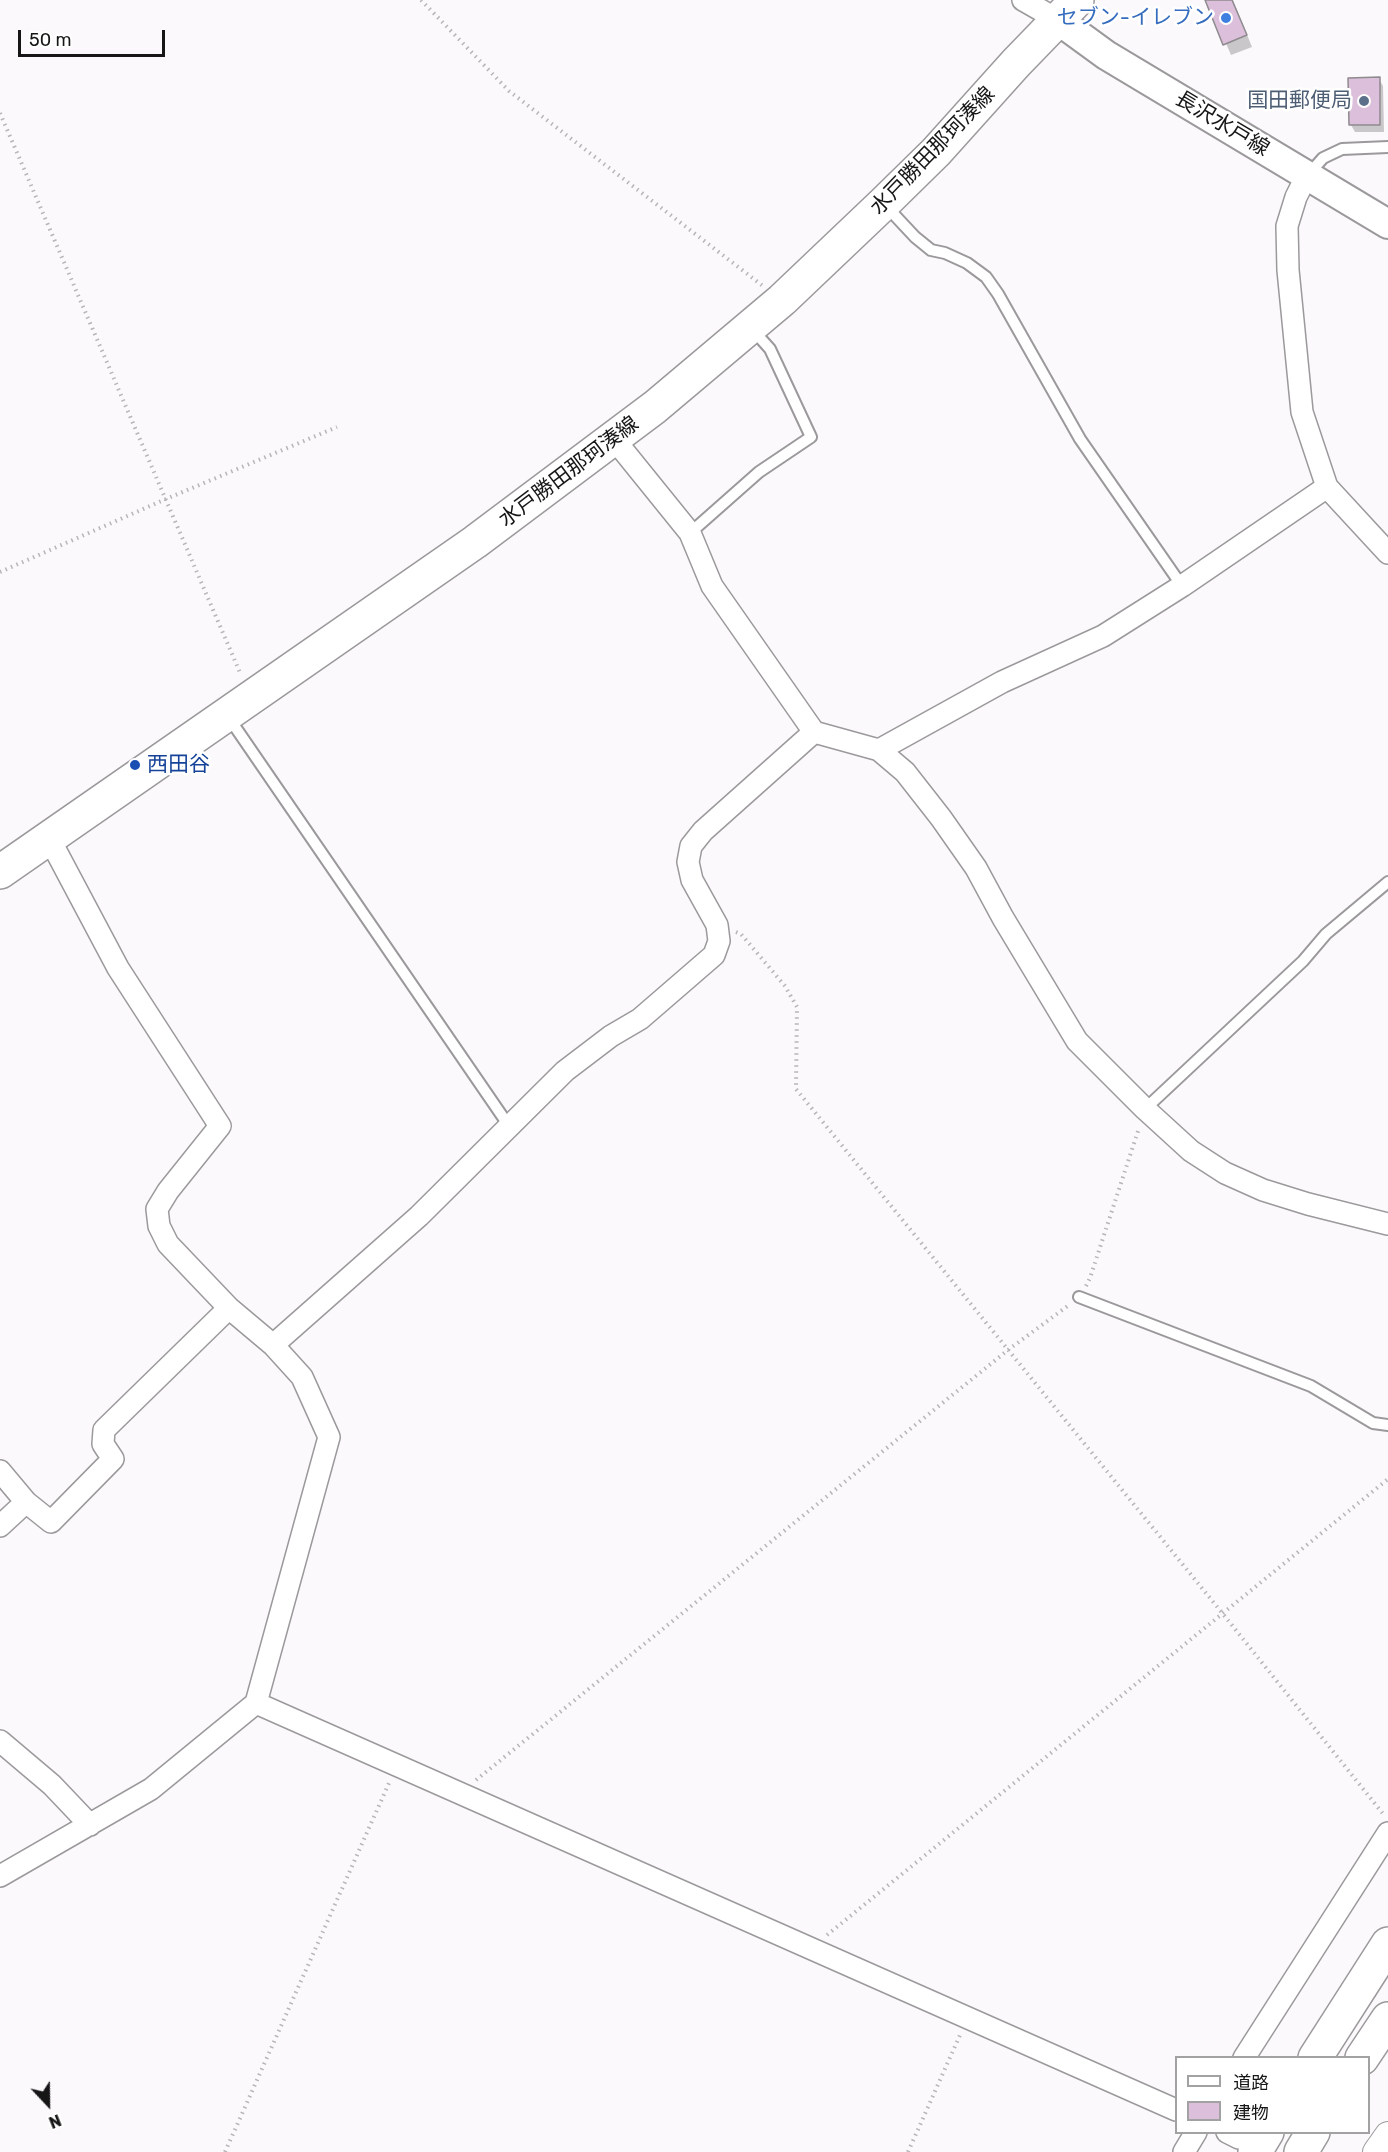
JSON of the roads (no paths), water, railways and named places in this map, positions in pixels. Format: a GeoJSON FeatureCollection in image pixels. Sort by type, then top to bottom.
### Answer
{"type":"FeatureCollection","features":[{"type":"Feature","properties":{"kind":"main road","name":"長沢水戸線"},"geometry":{"type":"LineString","coordinates":[[1067,10],[1106,55],[1388,224]]}},
{"type":"Feature","properties":{"kind":"main road","name":"水戸勝田那珂湊線"},"geometry":{"type":"LineString","coordinates":[[0,872],[475,542],[656,407],[782,300],[884,203],[936,152],[1067,10]]}},
{"type":"Feature","properties":{"kind":"main road"},"geometry":{"type":"LineString","coordinates":[[1316,2056],[1388,1944]]}},
{"type":"Feature","properties":{"kind":"main road"},"geometry":{"type":"LineString","coordinates":[[1363,2056],[1388,2019]]}},
{"type":"Feature","properties":{"kind":"main road"},"geometry":{"type":"LineString","coordinates":[[1300,2152],[1312,2134]]}},
{"type":"Feature","properties":{"kind":"street"},"geometry":{"type":"LineString","coordinates":[[1023,0],[1067,10]]}},
{"type":"Feature","properties":{"kind":"street"},"geometry":{"type":"LineString","coordinates":[[1307,175],[1296,197],[1287,226],[1288,270],[1302,412],[1327,487],[1388,553]]}},
{"type":"Feature","properties":{"kind":"street"},"geometry":{"type":"LineString","coordinates":[[614,439],[690,533],[712,586],[814,732],[879,750],[904,772],[941,818],[970,860],[1077,1041],[1191,1151],[1225,1173],[1263,1190],[1388,1224]]}},
{"type":"Feature","properties":{"kind":"street"},"geometry":{"type":"LineString","coordinates":[[879,750],[1002,682],[1102,636],[1182,586],[1327,487]]}},
{"type":"Feature","properties":{"kind":"street"},"geometry":{"type":"LineString","coordinates":[[273,1345],[419,1216],[565,1071],[611,1036],[640,1019],[714,955],[719,941],[717,925],[692,880],[688,862],[691,846],[703,831],[814,732]]}},
{"type":"Feature","properties":{"kind":"street"},"geometry":{"type":"LineString","coordinates":[[0,1876],[151,1789],[256,1703],[329,1437],[302,1377],[273,1345],[229,1308],[168,1244],[159,1226],[157,1209],[168,1191],[220,1126],[118,968],[49,838]]}},
{"type":"Feature","properties":{"kind":"street"},"geometry":{"type":"LineString","coordinates":[[0,1471],[26,1502],[51,1522],[113,1459],[103,1444],[104,1430],[229,1308]]}},
{"type":"Feature","properties":{"kind":"street"},"geometry":{"type":"LineString","coordinates":[[0,1526],[26,1502]]}},
{"type":"Feature","properties":{"kind":"street"},"geometry":{"type":"LineString","coordinates":[[256,1703],[1175,2110]]}},
{"type":"Feature","properties":{"kind":"street"},"geometry":{"type":"LineString","coordinates":[[0,1741],[52,1785],[90,1825]]}},
{"type":"Feature","properties":{"kind":"street"},"geometry":{"type":"LineString","coordinates":[[1245,2056],[1388,1833]]}},
{"type":"Feature","properties":{"kind":"street"},"geometry":{"type":"LineString","coordinates":[[1184,2152],[1195,2134]]}},
{"type":"Feature","properties":{"kind":"street"},"geometry":{"type":"LineString","coordinates":[[1376,2152],[1388,2135]]}},
{"type":"Feature","properties":{"kind":"lane"},"geometry":{"type":"LineString","coordinates":[[1307,175],[1323,158],[1342,149],[1388,147]]}},
{"type":"Feature","properties":{"kind":"lane"},"geometry":{"type":"LineString","coordinates":[[884,203],[915,237],[931,250],[945,253],[966,263],[986,277],[1004,303],[1080,439],[1182,586]]}},
{"type":"Feature","properties":{"kind":"lane"},"geometry":{"type":"LineString","coordinates":[[690,533],[759,472],[811,437],[770,349],[751,327]]}},
{"type":"Feature","properties":{"kind":"lane"},"geometry":{"type":"LineString","coordinates":[[239,706],[509,1126]]}},
{"type":"Feature","properties":{"kind":"lane"},"geometry":{"type":"LineString","coordinates":[[1145,1109],[1303,961],[1326,934],[1388,882]]}},
{"type":"Feature","properties":{"kind":"lane"},"geometry":{"type":"LineString","coordinates":[[1079,1297],[1311,1386],[1373,1423],[1388,1425]]}},
{"type":"Feature","properties":{"kind":"place","name":"セブン-イレブン"},"geometry":{"type":"Point","coordinates":[1226,18]}},
{"type":"Feature","properties":{"kind":"place","name":"国田郵便局"},"geometry":{"type":"Point","coordinates":[1364,101]}},
{"type":"Feature","properties":{"kind":"place","name":"西田谷"},"geometry":{"type":"Point","coordinates":[135,765]}}]}
